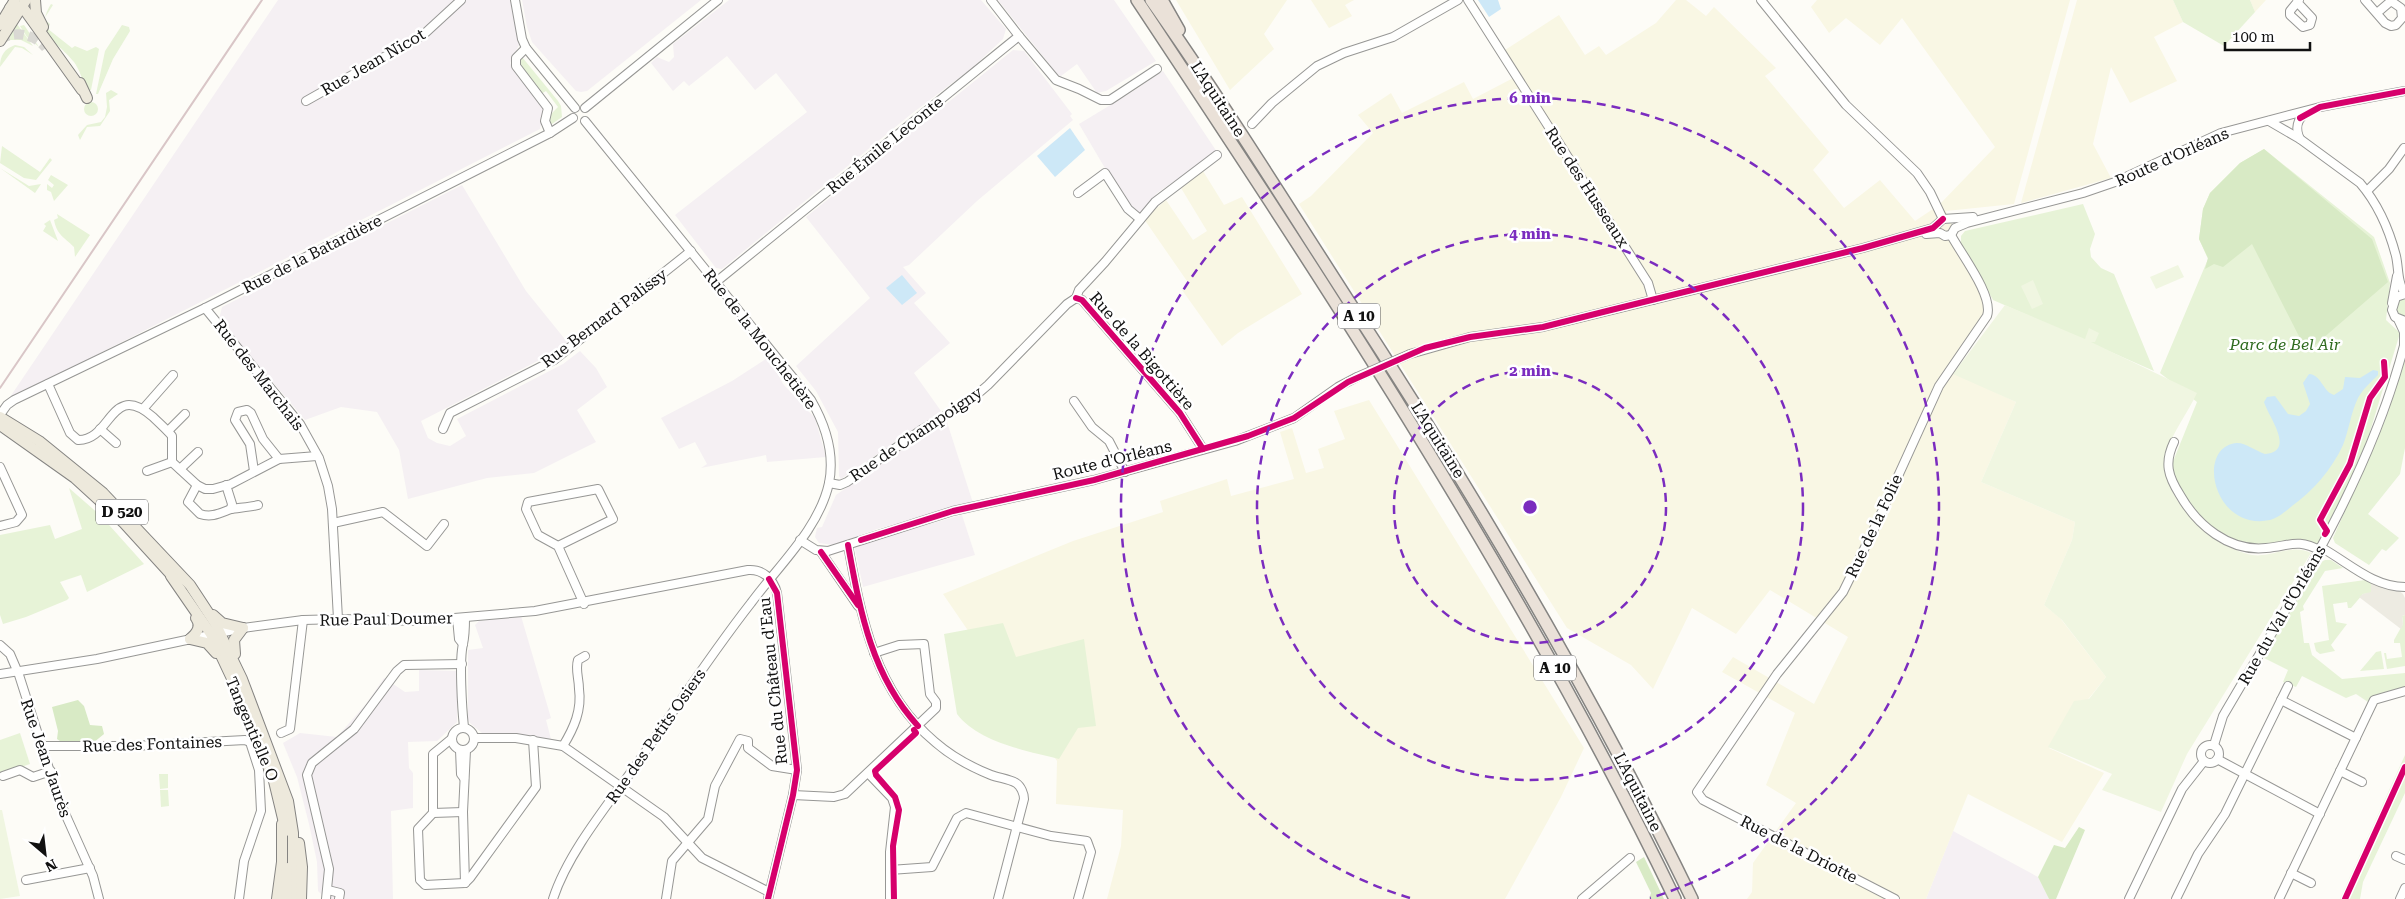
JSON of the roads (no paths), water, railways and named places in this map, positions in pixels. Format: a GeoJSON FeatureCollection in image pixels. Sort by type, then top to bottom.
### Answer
{"type":"FeatureCollection","features":[{"type":"Feature","properties":{"kind":"highway","name":"L'Aquitaine"},"geometry":{"type":"LineString","coordinates":[[1137,0],[1363,349],[1471,523],[1598,748],[1675,899]]}},
{"type":"Feature","properties":{"kind":"highway","name":"L'Aquitaine"},"geometry":{"type":"LineString","coordinates":[[1151,0],[1197,66],[1376,341],[1517,570],[1624,764],[1692,899]]}},
{"type":"Feature","properties":{"kind":"highway"},"geometry":{"type":"LineString","coordinates":[[1162,0],[1197,66]]}},
{"type":"Feature","properties":{"kind":"main road"},"geometry":{"type":"LineString","coordinates":[[35,0],[36,13],[40,23],[85,96]]}},
{"type":"Feature","properties":{"kind":"main road"},"geometry":{"type":"LineString","coordinates":[[18,3],[85,96]]}},
{"type":"Feature","properties":{"kind":"main road"},"geometry":{"type":"LineString","coordinates":[[0,25],[18,3]]}},
{"type":"Feature","properties":{"kind":"main road"},"geometry":{"type":"LineString","coordinates":[[0,42],[18,3]]}},
{"type":"Feature","properties":{"kind":"main road"},"geometry":{"type":"LineString","coordinates":[[46,48],[79,96],[85,96]]}},
{"type":"Feature","properties":{"kind":"main road","name":"D 520"},"geometry":{"type":"LineString","coordinates":[[0,416],[39,441],[103,493],[144,534],[218,620],[243,628],[236,635],[232,645],[251,702]]}},
{"type":"Feature","properties":{"kind":"main road","name":"D 520"},"geometry":{"type":"LineString","coordinates":[[0,425],[75,478],[123,522],[171,576]]}},
{"type":"Feature","properties":{"kind":"main road"},"geometry":{"type":"LineString","coordinates":[[171,576],[199,622],[198,630],[190,639]]}},
{"type":"Feature","properties":{"kind":"main road","name":"Tangentielle O"},"geometry":{"type":"LineString","coordinates":[[171,576],[216,633],[242,679],[288,801],[293,833],[287,897]]}},
{"type":"Feature","properties":{"kind":"main road","name":"D 520"},"geometry":{"type":"LineString","coordinates":[[199,596],[216,633]]}},
{"type":"Feature","properties":{"kind":"main road","name":"Tangentielle O"},"geometry":{"type":"LineString","coordinates":[[216,633],[224,664],[267,759],[282,811],[282,862],[287,897]]}},
{"type":"Feature","properties":{"kind":"main road"},"geometry":{"type":"LineString","coordinates":[[190,639],[196,639],[212,647],[224,664]]}},
{"type":"Feature","properties":{"kind":"main road"},"geometry":{"type":"LineString","coordinates":[[288,801],[299,840],[302,866],[301,899]]}},
{"type":"Feature","properties":{"kind":"street","name":"Rue Jean Nicot"},"geometry":{"type":"LineString","coordinates":[[306,101],[408,45],[423,35],[461,0]]}},
{"type":"Feature","properties":{"kind":"street"},"geometry":{"type":"LineString","coordinates":[[515,0],[520,34],[526,48],[575,108]]}},
{"type":"Feature","properties":{"kind":"street"},"geometry":{"type":"LineString","coordinates":[[585,108],[718,0]]}},
{"type":"Feature","properties":{"kind":"street"},"geometry":{"type":"LineString","coordinates":[[990,0],[1056,80],[1079,88],[1101,100],[1110,100],[1157,69]]}},
{"type":"Feature","properties":{"kind":"street"},"geometry":{"type":"LineString","coordinates":[[1252,124],[1272,103],[1317,66],[1344,53],[1393,37],[1458,0]]}},
{"type":"Feature","properties":{"kind":"street","name":"Rue des Husseaux"},"geometry":{"type":"LineString","coordinates":[[1468,0],[1648,283],[1653,300]]}},
{"type":"Feature","properties":{"kind":"street"},"geometry":{"type":"LineString","coordinates":[[1761,0],[1846,105],[1917,173],[1930,192],[1940,226],[1946,236],[1953,232],[1952,220]]}},
{"type":"Feature","properties":{"kind":"street"},"geometry":{"type":"LineString","coordinates":[[2365,0],[2378,12]]}},
{"type":"Feature","properties":{"kind":"street","name":"Rue Émile Leconte"},"geometry":{"type":"LineString","coordinates":[[716,282],[1019,36]]}},
{"type":"Feature","properties":{"kind":"street"},"geometry":{"type":"LineString","coordinates":[[526,48],[516,58],[516,66],[548,108],[546,123],[550,133]]}},
{"type":"Feature","properties":{"kind":"street","name":"Route d'Orléans"},"geometry":{"type":"LineString","coordinates":[[821,552],[953,511],[1125,472],[1235,441],[1281,425],[1307,411],[1338,388],[1357,377],[1410,354],[1453,341],[1543,327],[1863,248],[1940,226],[1952,220],[1998,214],[2083,193],[2115,182],[2212,136],[2320,107],[2405,91]]}},
{"type":"Feature","properties":{"kind":"street"},"geometry":{"type":"LineString","coordinates":[[581,106],[585,108],[588,115],[585,121],[577,122],[573,118],[572,113],[575,108],[581,106]]}},
{"type":"Feature","properties":{"kind":"street"},"geometry":{"type":"LineString","coordinates":[[2300,139],[2297,126],[2300,118],[2320,107]]}},
{"type":"Feature","properties":{"kind":"street","name":"Rue de la Batardière"},"geometry":{"type":"LineString","coordinates":[[0,416],[5,407],[48,384],[205,308],[550,133],[573,118]]}},
{"type":"Feature","properties":{"kind":"street","name":"Rue de la Mouchetière"},"geometry":{"type":"LineString","coordinates":[[585,121],[806,393],[819,414],[830,448],[829,483],[819,512],[800,540],[769,579]]}},
{"type":"Feature","properties":{"kind":"street"},"geometry":{"type":"LineString","coordinates":[[2269,121],[2300,139],[2360,183],[2367,191],[2382,215],[2396,256],[2397,276],[2392,305]]}},
{"type":"Feature","properties":{"kind":"street"},"geometry":{"type":"LineString","coordinates":[[2288,132],[2297,126]]}},
{"type":"Feature","properties":{"kind":"street"},"geometry":{"type":"LineString","coordinates":[[2367,191],[2389,169],[2404,148]]}},
{"type":"Feature","properties":{"kind":"street","name":"Rue de Champoigny"},"geometry":{"type":"LineString","coordinates":[[829,483],[840,484],[847,482],[921,430],[967,403],[988,385],[1067,304],[1076,298],[1079,290],[1162,195],[1217,155]]}},
{"type":"Feature","properties":{"kind":"street"},"geometry":{"type":"LineString","coordinates":[[1078,193],[1105,173],[1128,209],[1140,219]]}},
{"type":"Feature","properties":{"kind":"street","name":"Route d'Orléans"},"geometry":{"type":"LineString","coordinates":[[1953,232],[1998,214]]}},
{"type":"Feature","properties":{"kind":"street","name":"Rue de la Folie"},"geometry":{"type":"LineString","coordinates":[[1703,800],[1697,792],[1704,779],[1777,674],[1829,611],[1848,583],[1939,386],[1988,316],[1987,298],[1953,232]]}},
{"type":"Feature","properties":{"kind":"street","name":"Rue Bernard Palissy"},"geometry":{"type":"LineString","coordinates":[[443,429],[450,413],[554,360],[691,251]]}},
{"type":"Feature","properties":{"kind":"street"},"geometry":{"type":"LineString","coordinates":[[2392,305],[2396,297],[2405,294],[2397,276]]}},
{"type":"Feature","properties":{"kind":"street","name":"Rue de la Bigottière"},"geometry":{"type":"LineString","coordinates":[[1076,298],[1082,300],[1133,357],[1180,413],[1203,449]]}},
{"type":"Feature","properties":{"kind":"street","name":"Rue du Val d'Orléans"},"geometry":{"type":"LineString","coordinates":[[2217,759],[2219,753],[2214,745],[2223,716],[2321,549],[2355,482],[2382,420],[2405,344],[2401,320],[2393,314],[2392,305]]}},
{"type":"Feature","properties":{"kind":"street","name":"Rue des Marchais"},"geometry":{"type":"LineString","coordinates":[[205,308],[300,424],[318,456],[328,486],[333,523],[338,619]]}},
{"type":"Feature","properties":{"kind":"street"},"geometry":{"type":"LineString","coordinates":[[143,409],[173,375]]}},
{"type":"Feature","properties":{"kind":"street"},"geometry":{"type":"LineString","coordinates":[[48,384],[70,433],[78,440],[86,440],[100,429],[122,406],[131,404],[143,409],[168,431],[174,443],[171,456],[172,462],[197,485],[205,489],[226,485],[279,459],[318,456]]}},
{"type":"Feature","properties":{"kind":"street"},"geometry":{"type":"LineString","coordinates":[[1074,401],[1092,427],[1110,441],[1125,472]]}},
{"type":"Feature","properties":{"kind":"street"},"geometry":{"type":"LineString","coordinates":[[254,470],[250,444],[235,420],[238,412],[247,410],[251,413],[263,439],[279,459]]}},
{"type":"Feature","properties":{"kind":"street"},"geometry":{"type":"LineString","coordinates":[[168,431],[186,414]]}},
{"type":"Feature","properties":{"kind":"street"},"geometry":{"type":"LineString","coordinates":[[100,429],[116,443]]}},
{"type":"Feature","properties":{"kind":"street"},"geometry":{"type":"LineString","coordinates":[[2174,442],[2168,460],[2169,474],[2188,508],[2212,532],[2228,541],[2249,548],[2265,548],[2299,542],[2321,549],[2375,581],[2391,586],[2405,587]]}},
{"type":"Feature","properties":{"kind":"street"},"geometry":{"type":"LineString","coordinates":[[180,470],[198,452]]}},
{"type":"Feature","properties":{"kind":"street"},"geometry":{"type":"LineString","coordinates":[[147,471],[172,462]]}},
{"type":"Feature","properties":{"kind":"street"},"geometry":{"type":"LineString","coordinates":[[0,467],[22,515],[16,522],[0,526]]}},
{"type":"Feature","properties":{"kind":"street"},"geometry":{"type":"LineString","coordinates":[[197,485],[188,498],[194,510],[200,514],[210,516],[227,512],[231,509],[238,510],[258,505]]}},
{"type":"Feature","properties":{"kind":"street"},"geometry":{"type":"LineString","coordinates":[[226,485],[232,504],[231,509]]}},
{"type":"Feature","properties":{"kind":"street"},"geometry":{"type":"LineString","coordinates":[[558,546],[613,519],[598,489],[528,502],[526,509],[538,535],[558,546],[584,604]]}},
{"type":"Feature","properties":{"kind":"street"},"geometry":{"type":"LineString","coordinates":[[333,523],[383,512],[426,546],[444,524]]}},
{"type":"Feature","properties":{"kind":"street"},"geometry":{"type":"LineString","coordinates":[[800,540],[821,552],[859,607]]}},
{"type":"Feature","properties":{"kind":"street"},"geometry":{"type":"LineString","coordinates":[[848,545],[859,607],[874,653],[890,689],[918,726],[936,744],[964,762],[1018,785],[1024,799],[998,899]]}},
{"type":"Feature","properties":{"kind":"street","name":"Rue Paul Doumer"},"geometry":{"type":"LineString","coordinates":[[0,674],[97,659],[243,628],[303,620],[338,619],[392,622],[535,612],[584,604],[748,570],[759,570],[769,579]]}},
{"type":"Feature","properties":{"kind":"street","name":"Rue du Château d'Eau"},"geometry":{"type":"LineString","coordinates":[[768,896],[793,795],[796,770],[777,593],[769,579]]}},
{"type":"Feature","properties":{"kind":"street","name":"Rue des Petits Osiers"},"geometry":{"type":"LineString","coordinates":[[553,899],[568,864],[621,786],[769,579]]}},
{"type":"Feature","properties":{"kind":"street"},"geometry":{"type":"LineString","coordinates":[[461,618],[466,639],[463,644],[462,664],[464,727],[476,738],[533,740],[564,746],[664,817],[702,858],[768,896]]}},
{"type":"Feature","properties":{"kind":"street"},"geometry":{"type":"LineString","coordinates":[[281,733],[290,729],[303,620]]}},
{"type":"Feature","properties":{"kind":"street"},"geometry":{"type":"LineString","coordinates":[[793,795],[839,796],[868,773],[918,726],[936,706],[930,694],[924,644],[898,644],[874,653]]}},
{"type":"Feature","properties":{"kind":"street","name":"Rue Jean Jaurès"},"geometry":{"type":"LineString","coordinates":[[0,645],[10,654],[17,671],[59,800],[90,868],[99,899]]}},
{"type":"Feature","properties":{"kind":"street"},"geometry":{"type":"LineString","coordinates":[[564,746],[578,717],[580,690],[576,668],[578,660],[585,656]]}},
{"type":"Feature","properties":{"kind":"street"},"geometry":{"type":"LineString","coordinates":[[340,899],[340,893],[328,896],[329,868],[307,775],[312,763],[338,744],[354,729],[397,671],[404,665],[462,664]]}},
{"type":"Feature","properties":{"kind":"street"},"geometry":{"type":"LineString","coordinates":[[2176,899],[2198,854],[2225,814],[2288,686]]}},
{"type":"Feature","properties":{"kind":"street"},"geometry":{"type":"LineString","coordinates":[[2279,899],[2374,700],[2405,690]]}},
{"type":"Feature","properties":{"kind":"street"},"geometry":{"type":"LineString","coordinates":[[2280,700],[2356,738]]}},
{"type":"Feature","properties":{"kind":"street"},"geometry":{"type":"LineString","coordinates":[[464,727],[458,729],[450,740],[433,754],[433,813],[418,829],[420,880],[425,885],[465,883],[470,878],[536,788],[533,740]]}},
{"type":"Feature","properties":{"kind":"street"},"geometry":{"type":"LineString","coordinates":[[463,750],[476,738]]}},
{"type":"Feature","properties":{"kind":"street","name":"Rue des Fontaines"},"geometry":{"type":"LineString","coordinates":[[42,746],[133,746],[245,740],[250,742],[259,770],[261,811],[244,861],[239,899]]}},
{"type":"Feature","properties":{"kind":"street"},"geometry":{"type":"LineString","coordinates":[[450,740],[463,750],[466,773],[464,778],[463,812],[465,883]]}},
{"type":"Feature","properties":{"kind":"street","name":"Rue du Val d'Orléans"},"geometry":{"type":"LineString","coordinates":[[2129,899],[2182,789],[2204,761],[2201,756],[2201,750],[2205,746],[2214,745]]}},
{"type":"Feature","properties":{"kind":"street"},"geometry":{"type":"LineString","coordinates":[[666,899],[672,861],[708,819],[715,786],[721,772],[736,750],[748,748],[772,766],[796,770]]}},
{"type":"Feature","properties":{"kind":"street"},"geometry":{"type":"LineString","coordinates":[[2204,761],[2211,763],[2217,759],[2320,814]]}},
{"type":"Feature","properties":{"kind":"street"},"geometry":{"type":"LineString","coordinates":[[3,776],[20,770],[33,777],[50,771]]}},
{"type":"Feature","properties":{"kind":"street"},"geometry":{"type":"LineString","coordinates":[[2340,771],[2362,782]]}},
{"type":"Feature","properties":{"kind":"street"},"geometry":{"type":"LineString","coordinates":[[868,773],[892,798],[895,807],[890,843],[890,899]]}},
{"type":"Feature","properties":{"kind":"street","name":"Rue de la Driotte"},"geometry":{"type":"LineString","coordinates":[[1703,800],[1895,899]]}},
{"type":"Feature","properties":{"kind":"street"},"geometry":{"type":"LineString","coordinates":[[433,813],[463,812]]}},
{"type":"Feature","properties":{"kind":"street"},"geometry":{"type":"LineString","coordinates":[[890,870],[932,867],[957,818],[963,814],[1018,826],[1051,836],[1087,840],[1091,852],[1078,899]]}},
{"type":"Feature","properties":{"kind":"street"},"geometry":{"type":"LineString","coordinates":[[2396,856],[2405,860]]}},
{"type":"Feature","properties":{"kind":"street"},"geometry":{"type":"LineString","coordinates":[[1582,899],[1630,858]]}},
{"type":"Feature","properties":{"kind":"street"},"geometry":{"type":"LineString","coordinates":[[26,880],[90,868]]}},
{"type":"Feature","properties":{"kind":"street"},"geometry":{"type":"LineString","coordinates":[[2291,873],[2312,883]]}},
{"type":"Feature","properties":{"kind":"street"},"geometry":{"type":"LineString","coordinates":[[2400,899],[2405,888]]}},
{"type":"Feature","properties":{"kind":"water"},"geometry":{"type":"Polygon","coordinates":[[[1478,0],[1498,0],[1501,9],[1489,17],[1478,0]]]}},
{"type":"Feature","properties":{"kind":"water"},"geometry":{"type":"Polygon","coordinates":[[[1070,128],[1085,150],[1055,177],[1037,156],[1070,128]]]}},
{"type":"Feature","properties":{"kind":"water"},"geometry":{"type":"Polygon","coordinates":[[[902,275],[917,293],[902,305],[886,288],[902,275]]]}},
{"type":"Feature","properties":{"kind":"water"},"geometry":{"type":"Polygon","coordinates":[[[2373,370],[2378,371],[2378,375],[2358,398],[2339,454],[2328,471],[2307,494],[2282,514],[2270,520],[2250,520],[2235,513],[2223,502],[2216,487],[2214,472],[2216,458],[2224,448],[2240,443],[2265,454],[2274,452],[2279,447],[2278,433],[2264,402],[2267,397],[2275,396],[2288,414],[2299,416],[2306,411],[2310,404],[2303,383],[2309,374],[2317,377],[2327,390],[2334,395],[2343,389],[2345,377],[2360,378],[2373,370]]]}},
{"type":"Feature","properties":{"kind":"tunnel"},"geometry":{"type":"LineString","coordinates":[[0,40],[12,35],[24,35],[37,40],[46,48]]}},
{"type":"Feature","properties":{"kind":"railway"},"geometry":{"type":"LineString","coordinates":[[0,388],[262,0]]}},
{"type":"Feature","properties":{"kind":"park label","name":"Parc de Bel Air"},"geometry":{"type":"Point","coordinates":[2285,344]}}]}
